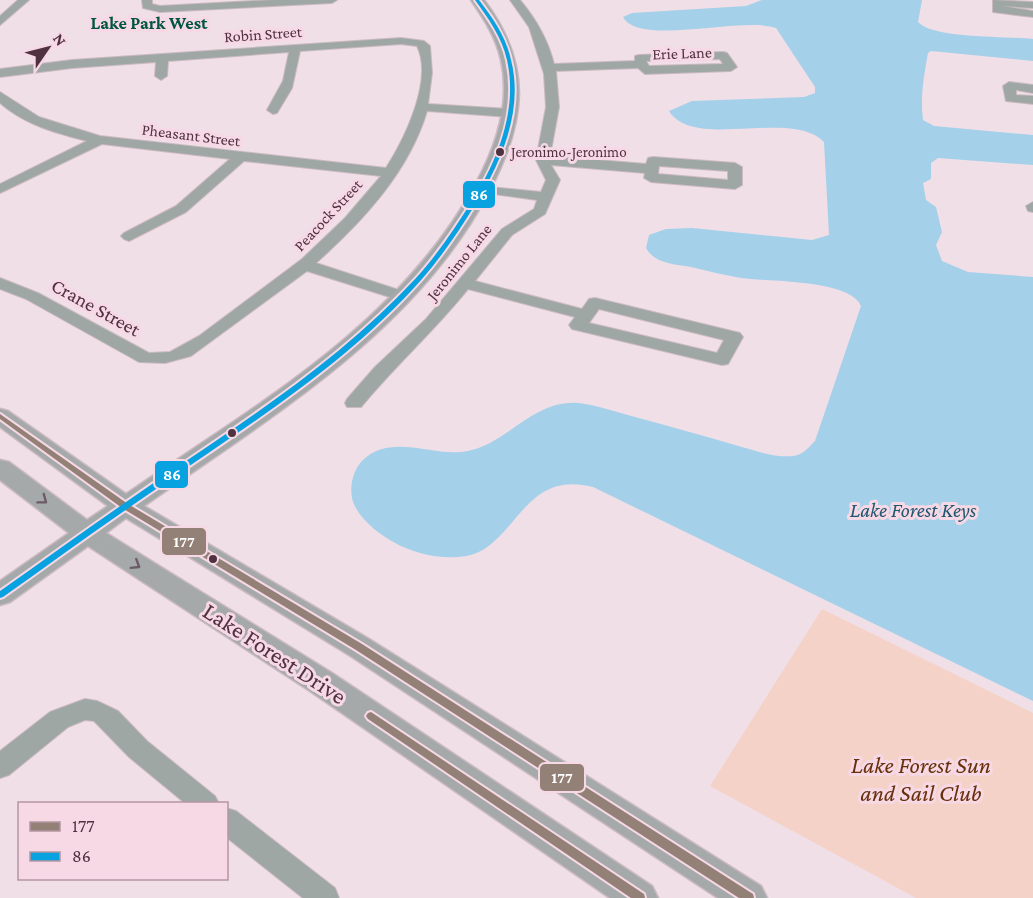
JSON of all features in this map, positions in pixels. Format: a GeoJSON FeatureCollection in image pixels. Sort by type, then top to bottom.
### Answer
{"type":"FeatureCollection","features":[{"type":"Feature","properties":{"kind":"main road"},"geometry":{"type":"LineString","coordinates":[[0,595],[286,394],[402,296],[455,237],[485,189],[507,134],[514,100],[511,66],[493,21],[477,0]]}},
{"type":"Feature","properties":{"kind":"main road"},"geometry":{"type":"LineString","coordinates":[[0,416],[125,506],[359,647],[749,898]]}},
{"type":"Feature","properties":{"kind":"main road","name":"Lake Forest Drive"},"geometry":{"type":"LineString","coordinates":[[0,468],[87,533],[321,682],[640,898]]}},
{"type":"Feature","properties":{"kind":"street"},"geometry":{"type":"LineString","coordinates":[[0,22],[24,0]]}},
{"type":"Feature","properties":{"kind":"street"},"geometry":{"type":"LineString","coordinates":[[147,3],[160,9],[332,0]]}},
{"type":"Feature","properties":{"kind":"street"},"geometry":{"type":"LineString","coordinates":[[485,189],[546,197],[553,180],[543,160],[551,126],[554,97],[550,68],[536,29],[515,0]]}},
{"type":"Feature","properties":{"kind":"street"},"geometry":{"type":"LineString","coordinates":[[983,0],[1033,5]]}},
{"type":"Feature","properties":{"kind":"street"},"geometry":{"type":"LineString","coordinates":[[997,2],[997,10],[1033,14]]}},
{"type":"Feature","properties":{"kind":"street","name":"Robin Street"},"geometry":{"type":"LineString","coordinates":[[0,73],[162,57],[401,40],[420,43]]}},
{"type":"Feature","properties":{"kind":"street","name":"Peacock Street"},"geometry":{"type":"LineString","coordinates":[[173,356],[201,342],[305,265],[363,207],[405,149],[423,107],[425,50],[420,43]]}},
{"type":"Feature","properties":{"kind":"street"},"geometry":{"type":"LineString","coordinates":[[273,110],[284,96],[294,68],[295,48]]}},
{"type":"Feature","properties":{"kind":"street","name":"Erie Lane"},"geometry":{"type":"LineString","coordinates":[[723,55],[731,67],[645,70],[642,64],[639,58],[723,55]]}},
{"type":"Feature","properties":{"kind":"street"},"geometry":{"type":"LineString","coordinates":[[161,76],[162,57]]}},
{"type":"Feature","properties":{"kind":"street","name":"Erie Lane"},"geometry":{"type":"LineString","coordinates":[[550,68],[642,64]]}},
{"type":"Feature","properties":{"kind":"street"},"geometry":{"type":"LineString","coordinates":[[1033,88],[1009,86],[1010,98],[1033,100]]}},
{"type":"Feature","properties":{"kind":"street","name":"Pheasant Street"},"geometry":{"type":"LineString","coordinates":[[0,96],[25,115],[60,132],[100,140],[239,158],[389,173]]}},
{"type":"Feature","properties":{"kind":"street"},"geometry":{"type":"LineString","coordinates":[[423,107],[511,113]]}},
{"type":"Feature","properties":{"kind":"street"},"geometry":{"type":"LineString","coordinates":[[0,189],[100,140]]}},
{"type":"Feature","properties":{"kind":"street"},"geometry":{"type":"LineString","coordinates":[[129,236],[181,209],[239,158]]}},
{"type":"Feature","properties":{"kind":"street"},"geometry":{"type":"LineString","coordinates":[[543,160],[652,169]]}},
{"type":"Feature","properties":{"kind":"street"},"geometry":{"type":"LineString","coordinates":[[653,161],[735,167],[735,184],[651,178],[652,169],[653,161]]}},
{"type":"Feature","properties":{"kind":"street","name":"Jeronimo Lane"},"geometry":{"type":"LineString","coordinates":[[354,403],[381,371],[432,323],[507,232],[536,214],[546,197]]}},
{"type":"Feature","properties":{"kind":"street"},"geometry":{"type":"LineString","coordinates":[[305,265],[402,296]]}},
{"type":"Feature","properties":{"kind":"street","name":"Crane Street"},"geometry":{"type":"LineString","coordinates":[[0,283],[32,296],[145,357],[173,356]]}},
{"type":"Feature","properties":{"kind":"street"},"geometry":{"type":"LineString","coordinates":[[466,284],[586,315]]}},
{"type":"Feature","properties":{"kind":"street"},"geometry":{"type":"LineString","coordinates":[[595,303],[734,337],[722,360],[578,325],[586,315],[595,303]]}},
{"type":"Feature","properties":{"kind":"street"},"geometry":{"type":"LineString","coordinates":[[0,766],[55,722],[80,711],[97,711],[113,722],[136,748],[204,802]]}},
{"type":"Feature","properties":{"kind":"street"},"geometry":{"type":"LineString","coordinates":[[228,822],[325,898]]}},
{"type":"Feature","properties":{"kind":"green space","name":"Lake Forest Sun and Sail Club"},"geometry":{"type":"Polygon","coordinates":[[[822,609],[1033,713],[1033,898],[916,898],[710,786],[822,609]]]}},
{"type":"Feature","properties":{"kind":"water","name":"Lake Forest Keys"},"geometry":{"type":"Polygon","coordinates":[[[762,0],[922,0],[918,22],[926,27],[954,34],[1033,39],[1033,61],[931,51],[928,53],[922,103],[923,120],[934,126],[1033,135],[1033,165],[938,158],[931,163],[931,179],[923,183],[926,200],[936,207],[942,232],[936,245],[942,261],[968,272],[1033,277],[1033,701],[593,487],[573,484],[556,487],[542,493],[530,502],[486,548],[465,556],[453,557],[428,555],[395,543],[371,526],[360,515],[353,502],[351,491],[354,474],[359,464],[374,452],[400,447],[468,451],[496,440],[547,408],[562,404],[578,403],[599,407],[779,456],[800,454],[815,441],[861,306],[854,297],[825,286],[741,278],[672,264],[654,257],[646,248],[649,235],[666,229],[692,228],[812,240],[829,235],[824,142],[809,133],[789,128],[699,128],[681,122],[669,111],[692,101],[804,97],[815,93],[815,87],[776,28],[741,25],[649,30],[633,26],[623,17],[632,13],[746,6],[762,0]]]}},
{"type":"Feature","properties":{"kind":"transit line","name":"86"},"geometry":{"type":"LineString","coordinates":[[0,595],[294,389],[339,355],[381,318],[420,278],[454,234],[484,186],[504,141],[508,125],[512,93],[509,60],[496,28],[477,0]]}},
{"type":"Feature","properties":{"kind":"transit line","name":"177"},"geometry":{"type":"LineString","coordinates":[[0,416],[125,506],[359,647],[749,898]]}},
{"type":"Feature","properties":{"kind":"transit line","name":"177"},"geometry":{"type":"LineString","coordinates":[[371,716],[640,898]]}},
{"type":"Feature","properties":{"kind":"place","name":"Jeronimo-Jeronimo"},"geometry":{"type":"Point","coordinates":[500,152]}},
{"type":"Feature","properties":{"kind":"district","name":"Lake Park West"},"geometry":{"type":"Point","coordinates":[149,23]}}]}
